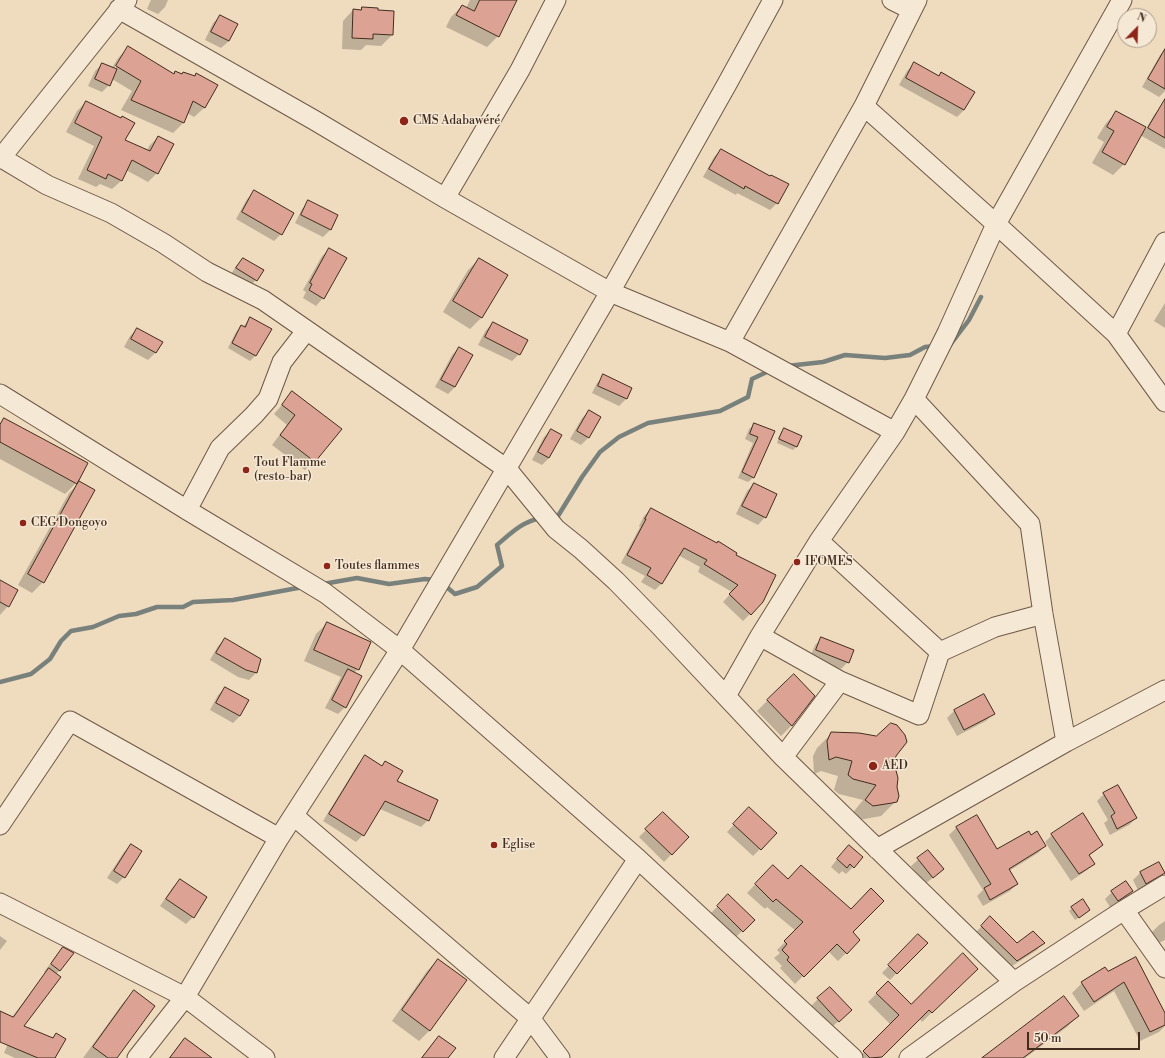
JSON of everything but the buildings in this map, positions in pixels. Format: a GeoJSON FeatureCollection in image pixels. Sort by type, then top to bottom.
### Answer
{"type":"FeatureCollection","features":[{"type":"Feature","properties":{"kind":"street"},"geometry":{"type":"LineString","coordinates":[[445,198],[520,70],[556,0]]}},
{"type":"Feature","properties":{"kind":"street"},"geometry":{"type":"LineString","coordinates":[[137,1058],[185,997],[279,838],[400,650],[610,292],[728,84],[773,0]]}},
{"type":"Feature","properties":{"kind":"street"},"geometry":{"type":"LineString","coordinates":[[730,342],[864,106],[914,5],[892,0]]}},
{"type":"Feature","properties":{"kind":"street"},"geometry":{"type":"LineString","coordinates":[[726,696],[760,636],[819,541],[894,432],[914,399],[996,224],[1122,0]]}},
{"type":"Feature","properties":{"kind":"street"},"geometry":{"type":"LineString","coordinates":[[894,432],[730,342],[610,292],[445,198],[123,5],[0,158],[47,184],[111,213],[163,243],[207,272],[263,300],[507,468],[556,529],[581,549],[616,581],[783,758],[1014,982]]}},
{"type":"Feature","properties":{"kind":"street"},"geometry":{"type":"LineString","coordinates":[[864,106],[1116,334],[1165,402]]}},
{"type":"Feature","properties":{"kind":"street"},"geometry":{"type":"LineString","coordinates":[[1116,334],[1165,242]]}},
{"type":"Feature","properties":{"kind":"street"},"geometry":{"type":"LineString","coordinates":[[187,510],[220,448],[268,399],[282,362],[306,331]]}},
{"type":"Feature","properties":{"kind":"street"},"geometry":{"type":"LineString","coordinates":[[0,394],[187,510],[308,581],[400,650],[638,859],[853,1058]]}},
{"type":"Feature","properties":{"kind":"street"},"geometry":{"type":"LineString","coordinates":[[914,399],[1030,524],[1043,614],[1066,742]]}},
{"type":"Feature","properties":{"kind":"street"},"geometry":{"type":"LineString","coordinates":[[819,541],[940,652]]}},
{"type":"Feature","properties":{"kind":"street"},"geometry":{"type":"LineString","coordinates":[[760,636],[840,681],[919,715],[940,652],[995,627],[1043,614]]}},
{"type":"Feature","properties":{"kind":"street"},"geometry":{"type":"LineString","coordinates":[[783,758],[840,681]]}},
{"type":"Feature","properties":{"kind":"street"},"geometry":{"type":"LineString","coordinates":[[878,849],[1066,742],[1165,690]]}},
{"type":"Feature","properties":{"kind":"street"},"geometry":{"type":"LineString","coordinates":[[0,825],[70,721],[279,838]]}},
{"type":"Feature","properties":{"kind":"street"},"geometry":{"type":"LineString","coordinates":[[294,816],[530,1018],[560,1058]]}},
{"type":"Feature","properties":{"kind":"street"},"geometry":{"type":"LineString","coordinates":[[504,1058],[638,859]]}},
{"type":"Feature","properties":{"kind":"street"},"geometry":{"type":"LineString","coordinates":[[916,1056],[1014,982],[1165,885]]}},
{"type":"Feature","properties":{"kind":"street"},"geometry":{"type":"LineString","coordinates":[[0,903],[185,997],[265,1058]]}},
{"type":"Feature","properties":{"kind":"street"},"geometry":{"type":"LineString","coordinates":[[1124,910],[1165,968]]}},
{"type":"Feature","properties":{"kind":"waterway"},"geometry":{"type":"LineString","coordinates":[[950,345],[969,320],[981,297]]}},
{"type":"Feature","properties":{"kind":"waterway"},"geometry":{"type":"LineString","coordinates":[[787,366],[823,362],[845,355],[885,358],[910,355],[925,347],[935,346]]}},
{"type":"Feature","properties":{"kind":"waterway"},"geometry":{"type":"LineString","coordinates":[[552,517],[558,516],[582,477],[600,452],[619,437],[648,423],[720,411],[748,397],[752,379],[771,370]]}},
{"type":"Feature","properties":{"kind":"waterway"},"geometry":{"type":"LineString","coordinates":[[443,584],[455,594],[477,587],[502,566],[497,545],[523,525],[541,518]]}},
{"type":"Feature","properties":{"kind":"waterway"},"geometry":{"type":"LineString","coordinates":[[323,584],[357,578],[389,584],[425,579],[435,580]]}},
{"type":"Feature","properties":{"kind":"waterway"},"geometry":{"type":"LineString","coordinates":[[0,682],[31,674],[50,659],[61,641],[71,631],[93,627],[119,616],[136,614],[157,607],[183,607],[193,602],[233,600],[303,587]]}},
{"type":"Feature","properties":{"kind":"place","name":"CMS Adabawéré"},"geometry":{"type":"Point","coordinates":[404,121]}},
{"type":"Feature","properties":{"kind":"place","name":"Tout Flamme (resto-bar)"},"geometry":{"type":"Point","coordinates":[246,470]}},
{"type":"Feature","properties":{"kind":"place","name":"CEG Dongoyo"},"geometry":{"type":"Point","coordinates":[23,523]}},
{"type":"Feature","properties":{"kind":"place","name":"IFOMES"},"geometry":{"type":"Point","coordinates":[797,562]}},
{"type":"Feature","properties":{"kind":"place","name":"Toutes flammes"},"geometry":{"type":"Point","coordinates":[327,566]}},
{"type":"Feature","properties":{"kind":"place","name":"AED"},"geometry":{"type":"Point","coordinates":[873,766]}},
{"type":"Feature","properties":{"kind":"place","name":"Eglise"},"geometry":{"type":"Point","coordinates":[494,845]}}]}
